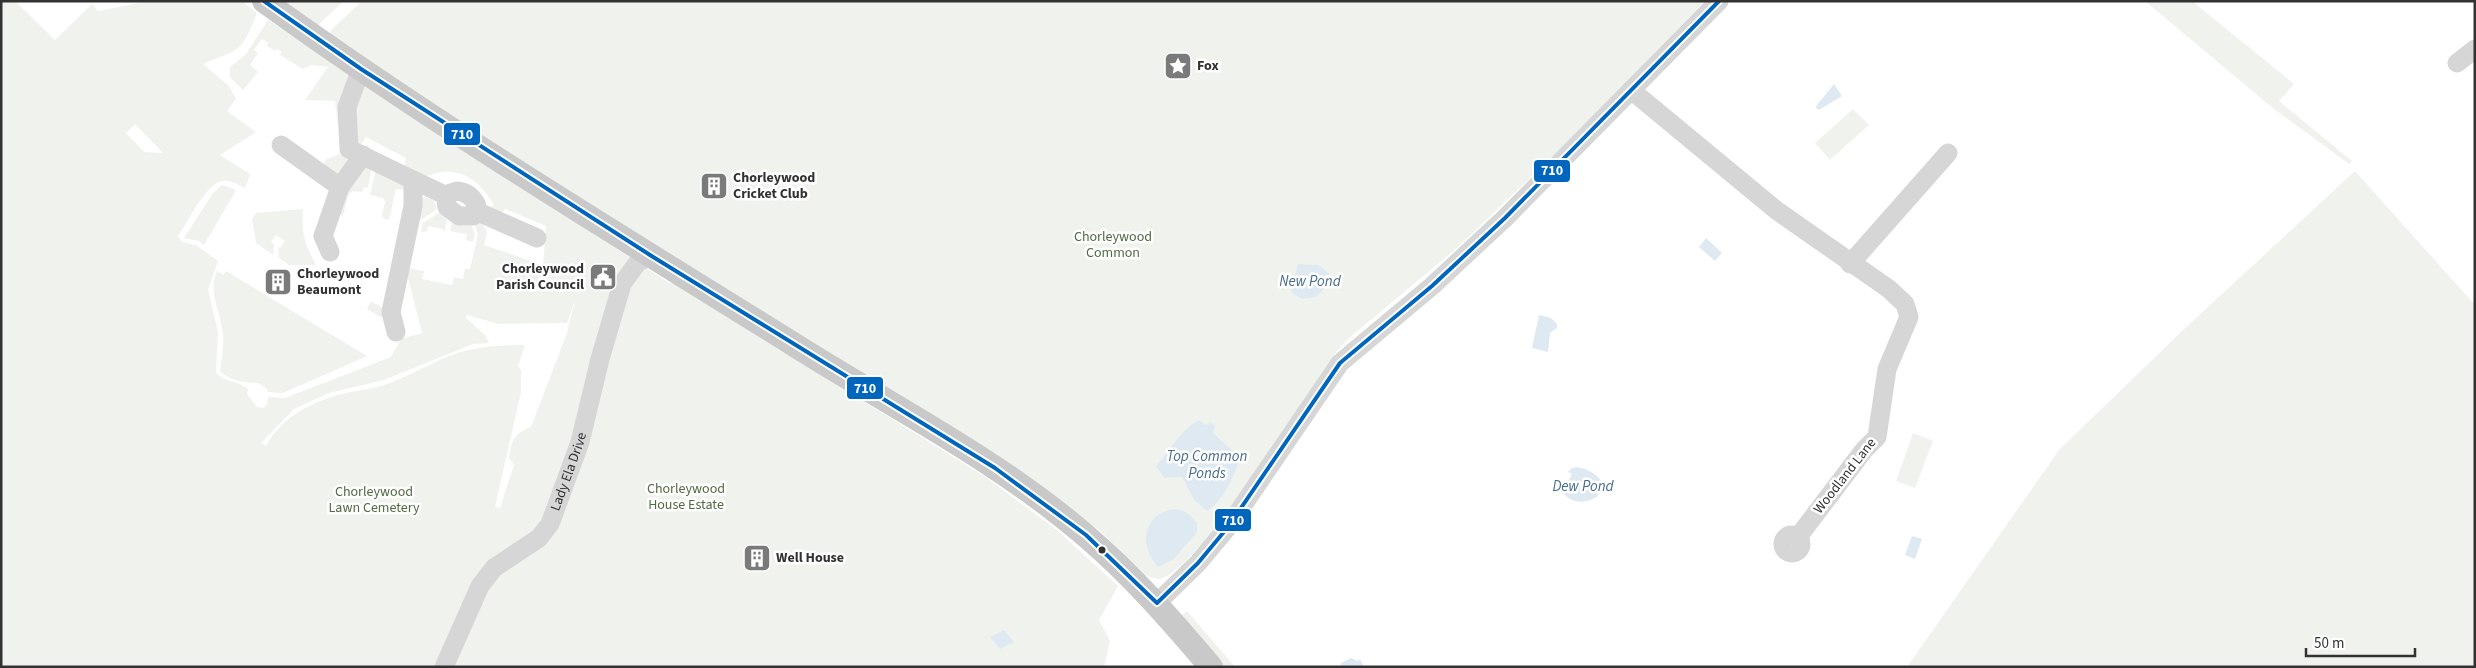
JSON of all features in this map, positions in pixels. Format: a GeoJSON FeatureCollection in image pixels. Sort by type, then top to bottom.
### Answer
{"type":"FeatureCollection","features":[{"type":"Feature","properties":{"kind":"main road"},"geometry":{"type":"LineString","coordinates":[[264,1],[361,70],[652,256],[995,468],[1086,536],[1157,603],[1210,667]]}},
{"type":"Feature","properties":{"kind":"street"},"geometry":{"type":"LineString","coordinates":[[1157,603],[1198,563],[1228,527],[1340,363],[1432,286],[1505,218],[1719,1]]}},
{"type":"Feature","properties":{"kind":"street"},"geometry":{"type":"LineString","coordinates":[[2457,63],[2475,49]]}},
{"type":"Feature","properties":{"kind":"street"},"geometry":{"type":"LineString","coordinates":[[361,70],[347,107],[349,149],[363,154],[445,195],[457,191],[469,195],[475,200],[476,211],[537,238]]}},
{"type":"Feature","properties":{"kind":"street","name":"Woodland Lane"},"geometry":{"type":"LineString","coordinates":[[1631,90],[1776,210],[1850,264],[1889,289],[1905,304],[1908,317],[1887,369],[1877,437],[1864,450],[1798,537]]}},
{"type":"Feature","properties":{"kind":"street"},"geometry":{"type":"LineString","coordinates":[[281,145],[340,187]]}},
{"type":"Feature","properties":{"kind":"street"},"geometry":{"type":"LineString","coordinates":[[1850,264],[1948,153]]}},
{"type":"Feature","properties":{"kind":"street"},"geometry":{"type":"LineString","coordinates":[[330,252],[323,236],[340,187],[363,154]]}},
{"type":"Feature","properties":{"kind":"street"},"geometry":{"type":"LineString","coordinates":[[396,332],[391,312],[413,206],[413,180]]}},
{"type":"Feature","properties":{"kind":"street","name":"Lady Ela Drive"},"geometry":{"type":"LineString","coordinates":[[444,667],[480,586],[494,568],[539,538],[550,524],[580,442],[600,359],[622,284],[638,262],[652,256]]}},
{"type":"Feature","properties":{"kind":"green space","name":"Chorleywood House Estate"},"geometry":{"type":"Polygon","coordinates":[[[1,1],[15,1],[55,40],[92,4],[98,11],[150,1],[242,1],[257,13],[247,36],[238,48],[233,52],[203,64],[229,86],[236,99],[227,111],[256,132],[220,155],[250,174],[245,188],[226,181],[214,185],[202,198],[178,236],[182,242],[196,245],[218,261],[208,290],[218,332],[216,373],[224,379],[248,389],[247,394],[257,407],[263,408],[267,405],[268,397],[285,398],[391,357],[401,339],[422,333],[408,278],[409,268],[424,271],[422,279],[452,285],[454,277],[463,279],[465,269],[470,269],[478,234],[474,223],[481,220],[487,233],[484,245],[543,265],[546,226],[505,209],[500,216],[487,209],[494,205],[488,195],[465,175],[456,172],[446,172],[435,173],[424,178],[404,168],[406,158],[366,137],[341,178],[323,167],[325,160],[342,153],[335,101],[305,100],[328,67],[311,65],[303,69],[280,55],[282,52],[277,49],[275,51],[267,46],[268,43],[262,39],[254,50],[258,53],[250,65],[258,72],[243,90],[230,77],[230,67],[246,54],[268,20],[669,283],[673,283],[987,478],[1058,531],[1118,586],[1099,620],[1110,641],[1104,667],[1,667],[1,1]],[[135,124],[126,133],[144,152],[163,153],[135,124]],[[575,300],[567,323],[499,324],[467,315],[466,318],[485,335],[489,343],[473,344],[384,380],[329,393],[294,409],[261,443],[266,446],[273,435],[290,418],[310,405],[322,400],[387,384],[442,359],[472,349],[525,345],[518,366],[521,370],[521,392],[495,507],[500,508],[514,465],[509,458],[514,438],[520,432],[531,427],[567,333],[575,300]]]}},
{"type":"Feature","properties":{"kind":"green space"},"geometry":{"type":"Polygon","coordinates":[[[285,1],[344,1],[317,26],[285,1]]]}},
{"type":"Feature","properties":{"kind":"green space","name":"Chorleywood Common"},"geometry":{"type":"Polygon","coordinates":[[[362,1],[1705,1],[1556,153],[1458,247],[1348,339],[1337,351],[1269,450],[1270,453],[1218,524],[1186,560],[1172,573],[1160,579],[1151,578],[1144,574],[1096,527],[1088,525],[544,181],[330,34],[331,30],[362,1]]]}},
{"type":"Feature","properties":{"kind":"green space"},"geometry":{"type":"Polygon","coordinates":[[[2145,1],[2192,1],[2294,84],[2279,101],[2352,161],[2349,164],[2274,109],[2145,1]]]}},
{"type":"Feature","properties":{"kind":"green space"},"geometry":{"type":"Polygon","coordinates":[[[1853,109],[1869,125],[1830,160],[1815,143],[1853,109]]]}},
{"type":"Feature","properties":{"kind":"green space"},"geometry":{"type":"Polygon","coordinates":[[[365,167],[372,167],[368,188],[364,187],[362,192],[353,191],[349,194],[343,215],[338,214],[350,187],[365,167]]]}},
{"type":"Feature","properties":{"kind":"green space"},"geometry":{"type":"Polygon","coordinates":[[[376,169],[402,182],[406,190],[396,189],[389,220],[384,219],[382,215],[385,202],[383,198],[370,195],[376,169]]]}},
{"type":"Feature","properties":{"kind":"green space"},"geometry":{"type":"Polygon","coordinates":[[[2355,171],[2475,305],[2475,667],[1907,667],[2059,450],[2182,331],[2355,171]]]}},
{"type":"Feature","properties":{"kind":"green space"},"geometry":{"type":"Polygon","coordinates":[[[222,185],[236,190],[204,245],[199,241],[184,238],[213,193],[222,185]]]}},
{"type":"Feature","properties":{"kind":"green space"},"geometry":{"type":"Polygon","coordinates":[[[423,197],[434,200],[437,209],[418,222],[423,197]]]}},
{"type":"Feature","properties":{"kind":"green space"},"geometry":{"type":"Polygon","coordinates":[[[303,209],[305,238],[316,265],[289,265],[279,258],[278,247],[280,248],[285,241],[276,235],[271,242],[274,244],[273,255],[256,243],[252,219],[256,213],[303,209]]]}},
{"type":"Feature","properties":{"kind":"green space"},"geometry":{"type":"Polygon","coordinates":[[[440,212],[447,220],[444,233],[443,229],[429,226],[427,231],[421,232],[423,223],[440,212]]]}},
{"type":"Feature","properties":{"kind":"green space"},"geometry":{"type":"Polygon","coordinates":[[[452,223],[472,226],[475,235],[473,242],[466,240],[467,234],[450,231],[452,223]]]}},
{"type":"Feature","properties":{"kind":"green space"},"geometry":{"type":"Polygon","coordinates":[[[217,271],[223,275],[226,271],[367,356],[283,393],[268,392],[266,388],[258,383],[243,382],[228,377],[220,371],[223,333],[214,293],[217,271]]]}},
{"type":"Feature","properties":{"kind":"green space"},"geometry":{"type":"Polygon","coordinates":[[[371,301],[386,310],[384,319],[367,309],[371,301]]]}},
{"type":"Feature","properties":{"kind":"green space"},"geometry":{"type":"Polygon","coordinates":[[[1913,433],[1933,441],[1915,488],[1896,481],[1913,433]]]}},
{"type":"Feature","properties":{"kind":"green space"},"geometry":{"type":"Polygon","coordinates":[[[1187,611],[1235,667],[1222,667],[1180,617],[1187,611]]]}},
{"type":"Feature","properties":{"kind":"water"},"geometry":{"type":"Polygon","coordinates":[[[1834,84],[1842,96],[1819,110],[1816,108],[1817,105],[1834,84]]]}},
{"type":"Feature","properties":{"kind":"water"},"geometry":{"type":"Polygon","coordinates":[[[1706,238],[1722,253],[1715,261],[1699,247],[1706,238]]]}},
{"type":"Feature","properties":{"kind":"water","name":"New Pond"},"geometry":{"type":"Polygon","coordinates":[[[1298,264],[1318,265],[1329,273],[1328,284],[1316,297],[1302,299],[1291,292],[1298,264]]]}},
{"type":"Feature","properties":{"kind":"water"},"geometry":{"type":"Polygon","coordinates":[[[1539,315],[1551,318],[1557,324],[1557,328],[1550,333],[1548,352],[1532,348],[1539,315]]]}},
{"type":"Feature","properties":{"kind":"water","name":"Top Common Ponds"},"geometry":{"type":"Polygon","coordinates":[[[1199,420],[1206,425],[1211,423],[1215,426],[1213,433],[1237,455],[1239,462],[1222,496],[1207,511],[1194,500],[1182,477],[1164,478],[1156,466],[1186,429],[1199,420]]]}},
{"type":"Feature","properties":{"kind":"water","name":"Dew Pond"},"geometry":{"type":"Polygon","coordinates":[[[1578,467],[1592,472],[1603,483],[1597,497],[1592,500],[1581,502],[1572,500],[1559,489],[1562,484],[1566,485],[1572,474],[1568,472],[1572,468],[1578,467]]]}},
{"type":"Feature","properties":{"kind":"water","name":"Top Common Ponds"},"geometry":{"type":"Polygon","coordinates":[[[1175,509],[1185,512],[1197,523],[1197,532],[1174,559],[1158,567],[1148,549],[1147,531],[1150,523],[1156,517],[1164,512],[1175,509]]]}},
{"type":"Feature","properties":{"kind":"water"},"geometry":{"type":"Polygon","coordinates":[[[1912,536],[1922,539],[1915,559],[1905,555],[1912,536]]]}},
{"type":"Feature","properties":{"kind":"water"},"geometry":{"type":"Polygon","coordinates":[[[1004,630],[1014,642],[1000,649],[990,637],[1004,630]]]}},
{"type":"Feature","properties":{"kind":"water"},"geometry":{"type":"Polygon","coordinates":[[[1351,658],[1358,661],[1360,659],[1364,667],[1340,667],[1341,663],[1351,658]]]}},
{"type":"Feature","properties":{"kind":"transit line","name":"710"},"geometry":{"type":"LineString","coordinates":[[264,1],[361,69],[650,255],[995,468],[1086,535],[1157,603],[1198,563],[1228,527],[1340,363],[1432,286],[1505,218],[1719,1]]}},
{"type":"Feature","properties":{"kind":"place","name":"Fox"},"geometry":{"type":"Point","coordinates":[1178,66]}},
{"type":"Feature","properties":{"kind":"place","name":"Chorleywood Cricket Club"},"geometry":{"type":"Point","coordinates":[714,186]}},
{"type":"Feature","properties":{"kind":"place","name":"Chorleywood Parish Council"},"geometry":{"type":"Point","coordinates":[603,277]}},
{"type":"Feature","properties":{"kind":"place","name":"Chorleywood Beaumont"},"geometry":{"type":"Point","coordinates":[278,282]}},
{"type":"Feature","properties":{"kind":"place","name":"Well House"},"geometry":{"type":"Point","coordinates":[757,558]}},
{"type":"Feature","properties":{"kind":"park label","name":"Chorleywood Lawn Cemetery"},"geometry":{"type":"Point","coordinates":[374,500]}}]}
